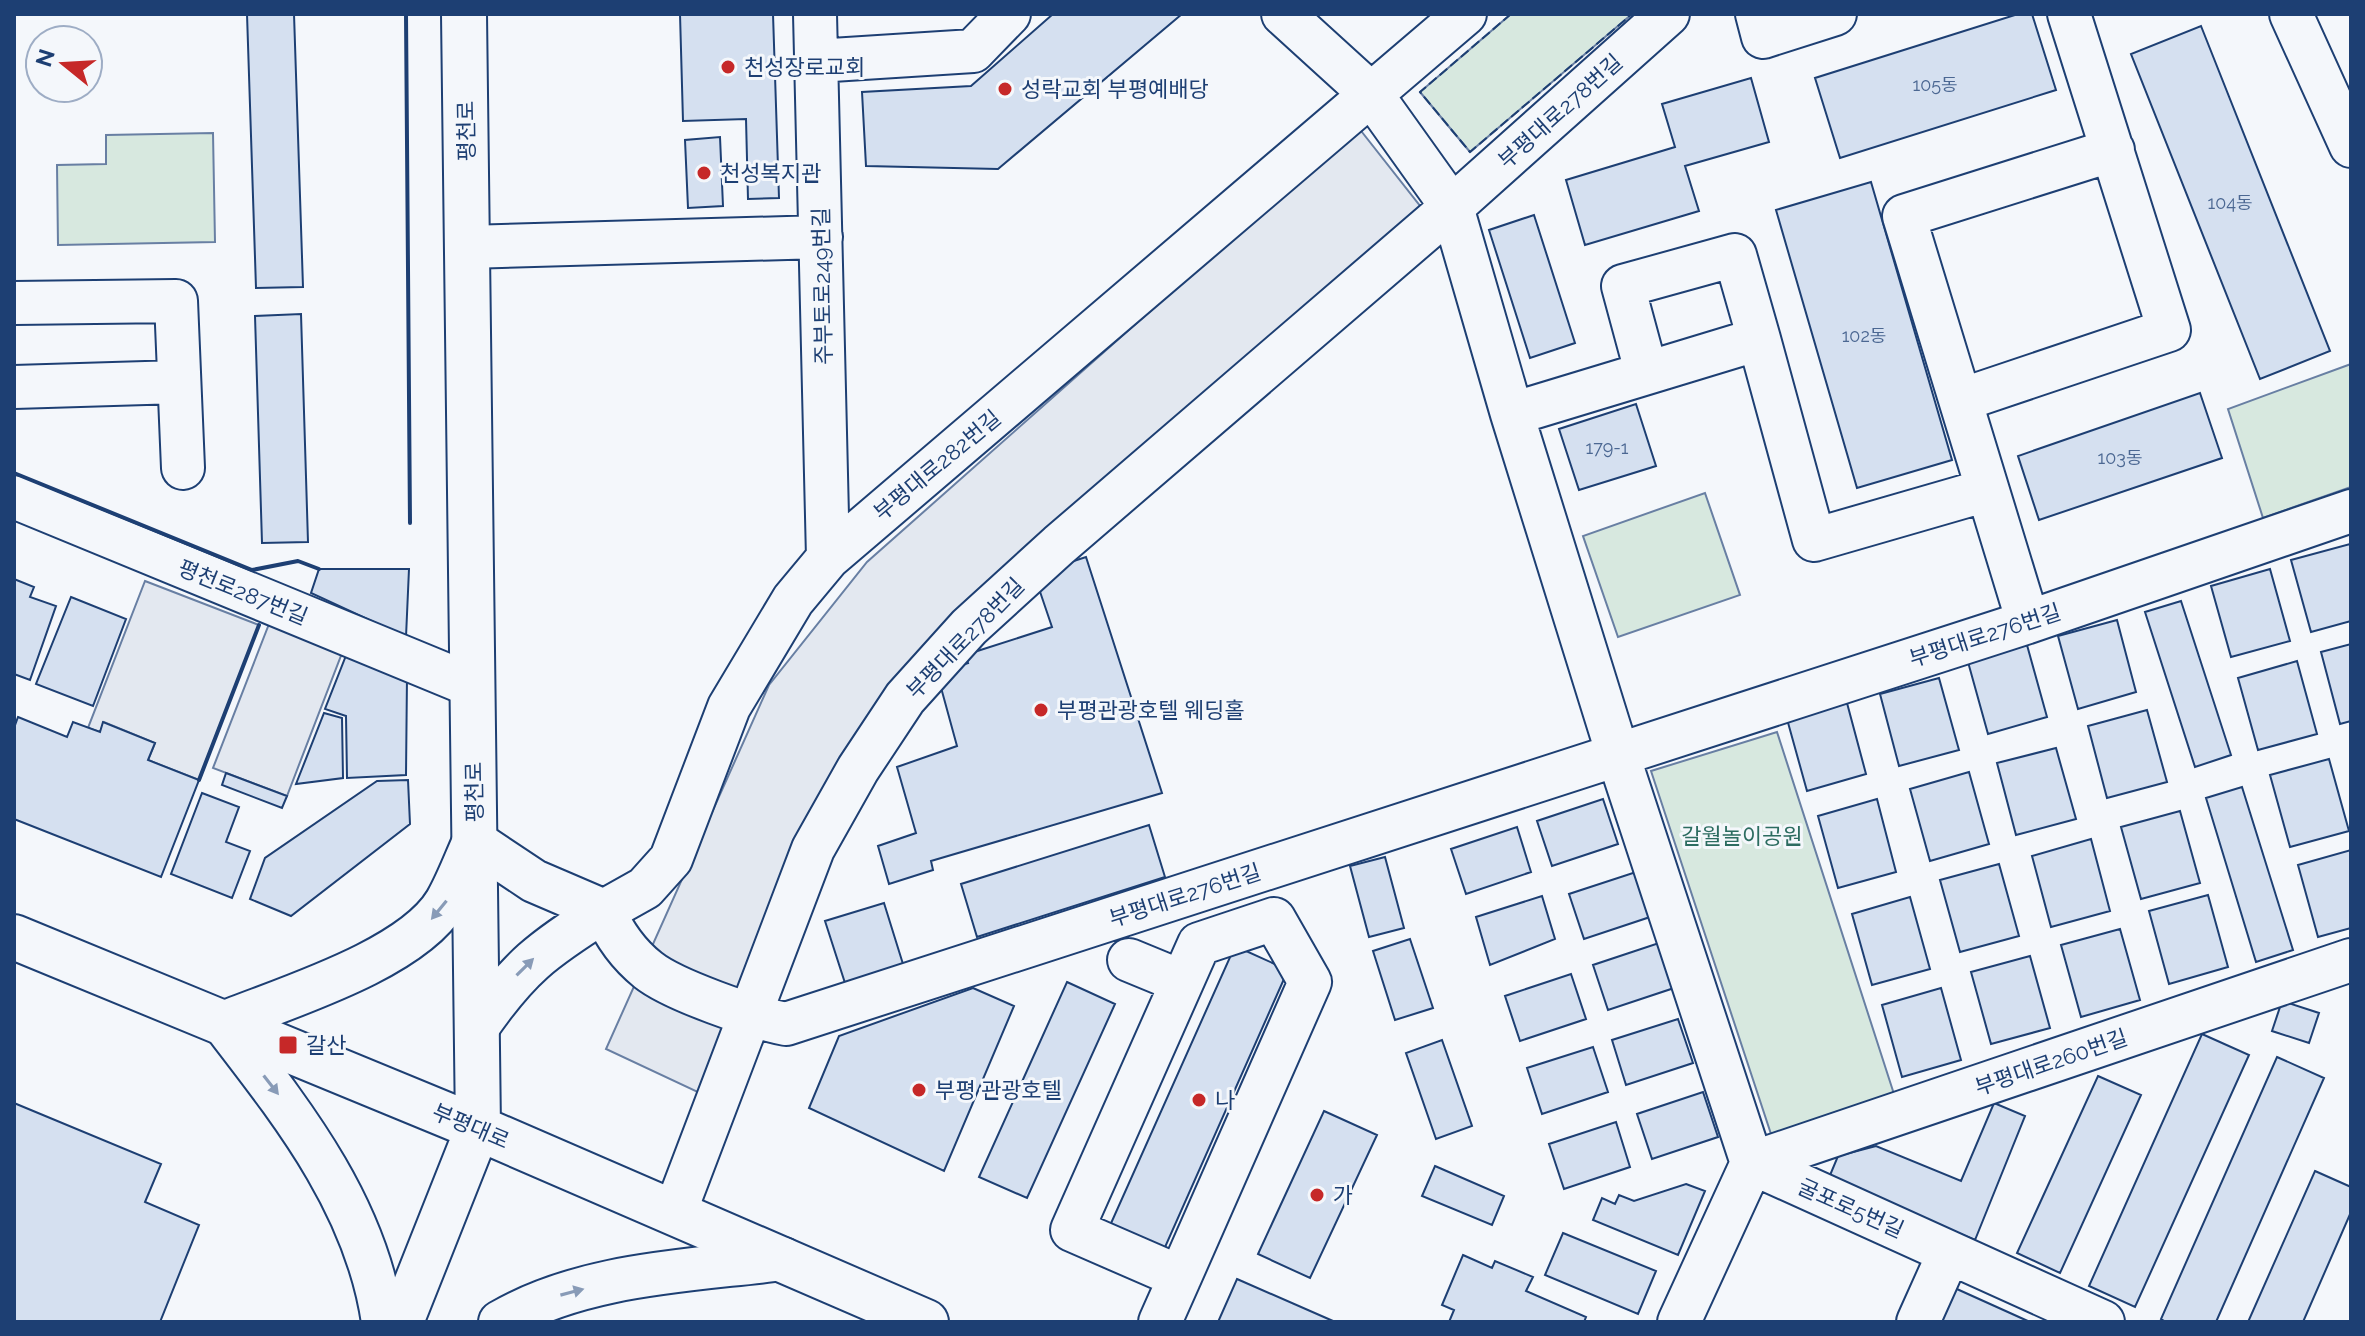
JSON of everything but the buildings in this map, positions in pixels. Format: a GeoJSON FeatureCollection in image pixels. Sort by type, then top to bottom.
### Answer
{"type":"FeatureCollection","features":[{"type":"Feature","properties":{"kind":"main road","name":"평천로"},"geometry":{"type":"LineString","coordinates":[[401,1322],[478,1128],[464,14]]}},
{"type":"Feature","properties":{"kind":"main road","name":"부평대로"},"geometry":{"type":"LineString","coordinates":[[14,937],[478,1128],[926,1322]]}},
{"type":"Feature","properties":{"kind":"street","name":"주부토로249번길"},"geometry":{"type":"LineString","coordinates":[[815,14],[828,558]]}},
{"type":"Feature","properties":{"kind":"street"},"geometry":{"type":"LineString","coordinates":[[816,61],[973,51],[1009,14]]}},
{"type":"Feature","properties":{"kind":"street"},"geometry":{"type":"LineString","coordinates":[[1283,14],[1372,95],[1452,207],[1512,414],[1618,755],[1752,1163],[1679,1322]]}},
{"type":"Feature","properties":{"kind":"street","name":"부평대로282번길"},"geometry":{"type":"LineString","coordinates":[[477,1028],[507,984],[539,952],[645,888],[671,859],[729,707],[793,600],[828,558],[1465,14]]}},
{"type":"Feature","properties":{"kind":"street","name":"부평대로278번길"},"geometry":{"type":"LineString","coordinates":[[675,1212],[813,849],[858,769],[905,698],[969,627],[1059,545],[1452,207],[1668,14]]}},
{"type":"Feature","properties":{"kind":"street"},"geometry":{"type":"LineString","coordinates":[[1757,14],[1763,37],[1835,14]]}},
{"type":"Feature","properties":{"kind":"street"},"geometry":{"type":"LineString","coordinates":[[1961,400],[2169,330],[2069,14]]}},
{"type":"Feature","properties":{"kind":"street"},"geometry":{"type":"LineString","coordinates":[[2291,14],[2351,146]]}},
{"type":"Feature","properties":{"kind":"street"},"geometry":{"type":"LineString","coordinates":[[2028,622],[1904,216],[2113,150]]}},
{"type":"Feature","properties":{"kind":"street"},"geometry":{"type":"LineString","coordinates":[[467,247],[821,237]]}},
{"type":"Feature","properties":{"kind":"street"},"geometry":{"type":"LineString","coordinates":[[1646,371],[1623,286],[1735,255],[1814,540],[1987,490]]}},
{"type":"Feature","properties":{"kind":"street"},"geometry":{"type":"LineString","coordinates":[[14,303],[176,301],[183,468]]}},
{"type":"Feature","properties":{"kind":"street"},"geometry":{"type":"LineString","coordinates":[[1512,414],[1759,339]]}},
{"type":"Feature","properties":{"kind":"street"},"geometry":{"type":"LineString","coordinates":[[14,387],[179,382]]}},
{"type":"Feature","properties":{"kind":"street","name":"평천로287번길"},"geometry":{"type":"LineString","coordinates":[[14,497],[473,686]]}},
{"type":"Feature","properties":{"kind":"street","name":"부평대로276번길"},"geometry":{"type":"LineString","coordinates":[[604,911],[615,935],[649,971],[751,1018],[786,1024],[2028,622],[2351,511]]}},
{"type":"Feature","properties":{"kind":"street"},"geometry":{"type":"LineString","coordinates":[[383,1322],[377,1277],[364,1239],[324,1164],[301,1125],[223,1023],[356,969],[417,935],[445,903],[474,841],[534,881],[604,911]]}},
{"type":"Feature","properties":{"kind":"street"},"geometry":{"type":"LineString","coordinates":[[1160,1322],[1180,1277],[1310,982],[1274,919],[1199,944],[1072,1230],[1180,1277]]}},
{"type":"Feature","properties":{"kind":"street"},"geometry":{"type":"LineString","coordinates":[[1129,960],[1180,981]]}},
{"type":"Feature","properties":{"kind":"street","name":"부평대로260번길"},"geometry":{"type":"LineString","coordinates":[[1752,1163],[2351,960]]}},
{"type":"Feature","properties":{"kind":"street","name":"굴포로5번길"},"geometry":{"type":"LineString","coordinates":[[1752,1163],[2103,1322]]}},
{"type":"Feature","properties":{"kind":"street"},"geometry":{"type":"LineString","coordinates":[[1918,1322],[1949,1253]]}},
{"type":"Feature","properties":{"kind":"street"},"geometry":{"type":"LineString","coordinates":[[500,1322],[568,1291],[627,1279],[783,1259]]}},
{"type":"Feature","properties":{"kind":"green space"},"geometry":{"type":"Polygon","coordinates":[[[1511,14],[1632,14],[1470,152],[1420,92],[1511,14]]]}},
{"type":"Feature","properties":{"kind":"green space"},"geometry":{"type":"Polygon","coordinates":[[[213,133],[215,242],[58,245],[57,165],[106,164],[106,135],[213,133]]]}},
{"type":"Feature","properties":{"kind":"green space"},"geometry":{"type":"Polygon","coordinates":[[[2351,364],[2351,487],[2263,518],[2228,409],[2351,364]]]}},
{"type":"Feature","properties":{"kind":"green space"},"geometry":{"type":"Polygon","coordinates":[[[1705,493],[1740,595],[1618,637],[1583,536],[1705,493]]]}},
{"type":"Feature","properties":{"kind":"green space","name":"갈월놀이공원"},"geometry":{"type":"Polygon","coordinates":[[[1777,732],[1894,1094],[1771,1134],[1651,771],[1777,732]]]}},
{"type":"Feature","properties":{"kind":"shaded area"},"geometry":{"type":"Polygon","coordinates":[[[1358,127],[1424,211],[873,720],[704,1095],[606,1049],[769,685],[867,562],[1358,127]]]}},
{"type":"Feature","properties":{"kind":"shaded area"},"geometry":{"type":"Polygon","coordinates":[[[145,581],[259,625],[199,780],[148,760],[155,743],[104,722],[100,732],[88,728],[145,581]]]}},
{"type":"Feature","properties":{"kind":"shaded area"},"geometry":{"type":"Polygon","coordinates":[[[269,624],[342,653],[287,796],[213,768],[269,624]]]}},
{"type":"Feature","properties":{"kind":"fence"},"geometry":{"type":"LineString","coordinates":[[1511,14],[1420,92],[1470,152],[1632,14]]}},
{"type":"Feature","properties":{"kind":"wall"},"geometry":{"type":"LineString","coordinates":[[406,14],[410,523]]}},
{"type":"Feature","properties":{"kind":"wall"},"geometry":{"type":"LineString","coordinates":[[14,473],[252,570],[298,561],[319,569]]}},
{"type":"Feature","properties":{"kind":"wall"},"geometry":{"type":"LineString","coordinates":[[199,780],[259,625]]}},
{"type":"Feature","properties":{"kind":"place","name":"천성장로교회"},"geometry":{"type":"Point","coordinates":[728,67]}},
{"type":"Feature","properties":{"kind":"place","name":"성락교회 부평예배당"},"geometry":{"type":"Point","coordinates":[1005,89]}},
{"type":"Feature","properties":{"kind":"place","name":"천성복지관"},"geometry":{"type":"Point","coordinates":[704,173]}},
{"type":"Feature","properties":{"kind":"place","name":"부평관광호텔 웨딩홀"},"geometry":{"type":"Point","coordinates":[1041,710]}},
{"type":"Feature","properties":{"kind":"place","name":"갈산"},"geometry":{"type":"Point","coordinates":[288,1045]}},
{"type":"Feature","properties":{"kind":"place","name":"부평 관광호텔"},"geometry":{"type":"Point","coordinates":[919,1090]}},
{"type":"Feature","properties":{"kind":"place","name":"나"},"geometry":{"type":"Point","coordinates":[1199,1100]}},
{"type":"Feature","properties":{"kind":"place","name":"가"},"geometry":{"type":"Point","coordinates":[1317,1195]}}]}
